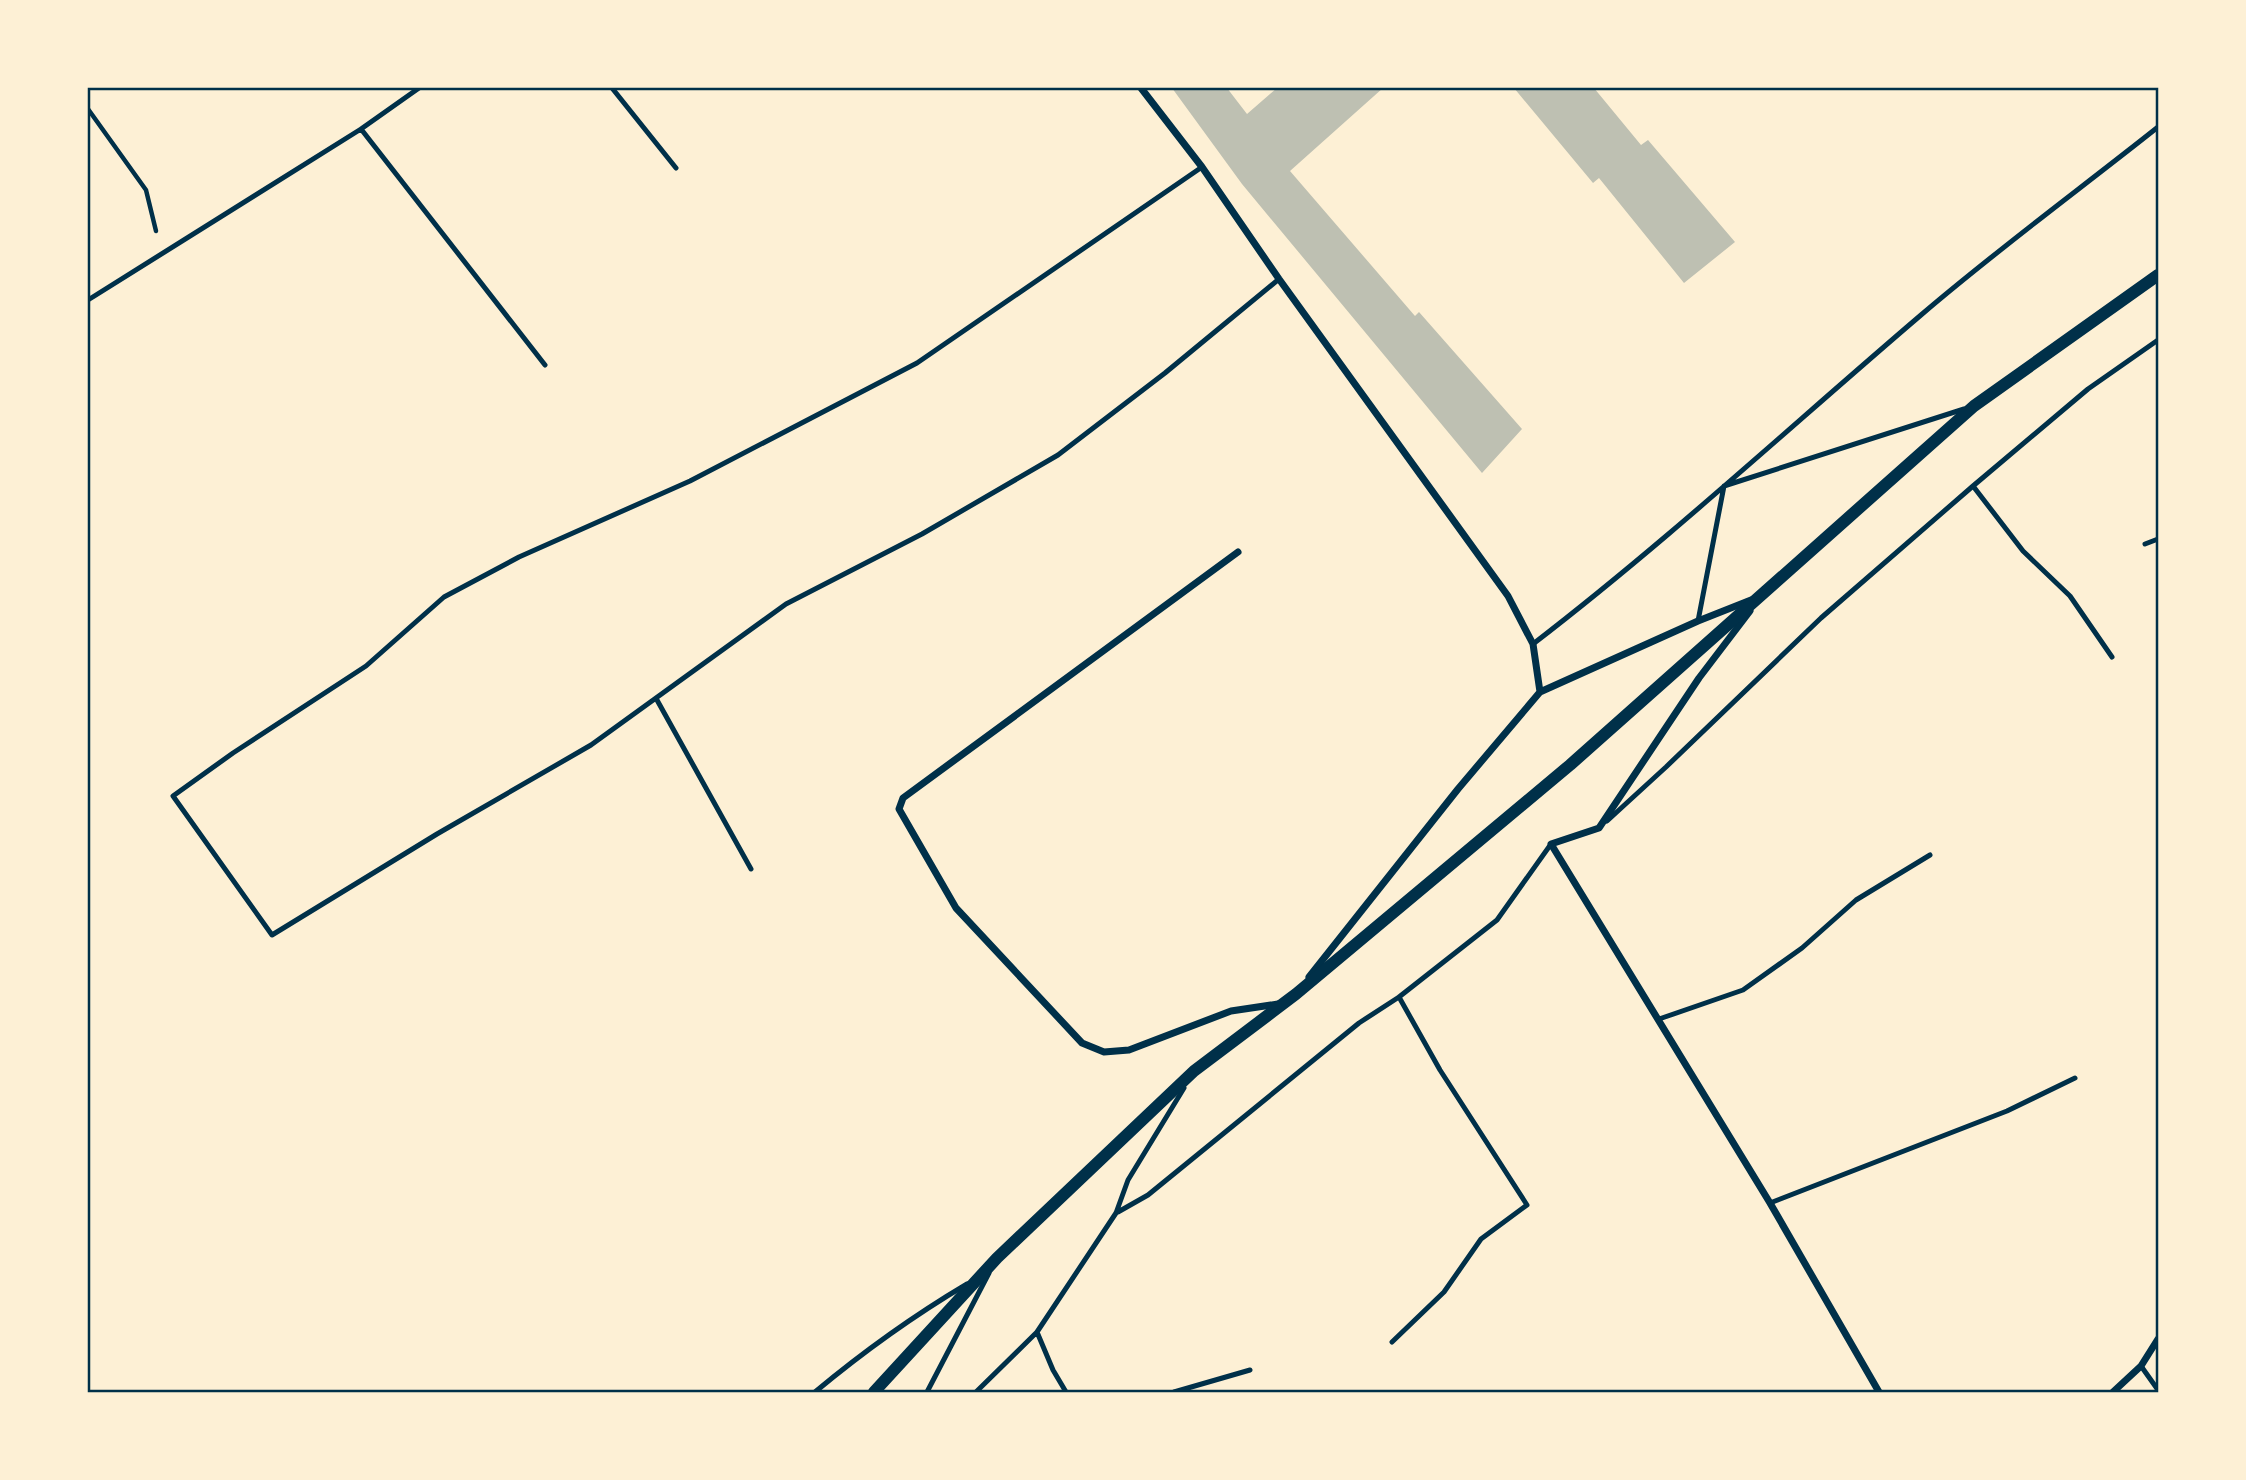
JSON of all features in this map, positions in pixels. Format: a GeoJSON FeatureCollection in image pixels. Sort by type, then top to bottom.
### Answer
{"type":"FeatureCollection","features":[{"type":"Feature","properties":{"kind":"street"},"geometry":{"type":"LineString","coordinates":[[1141,88],[1202,167],[1279,279],[1508,596],[1533,644],[1540,692]]}},
{"type":"Feature","properties":{"kind":"street"},"geometry":{"type":"LineString","coordinates":[[874,1392],[997,1258],[1194,1071],[1296,994],[1570,765],[1974,406],[2158,275]]}},
{"type":"Feature","properties":{"kind":"street"},"geometry":{"type":"LineString","coordinates":[[1238,552],[904,798],[899,809],[956,908],[1082,1043],[1104,1052],[1129,1050],[1231,1011],[1282,1003]]}},
{"type":"Feature","properties":{"kind":"street"},"geometry":{"type":"LineString","coordinates":[[1296,994],[1458,789],[1540,692],[1698,621],[1761,596]]}},
{"type":"Feature","properties":{"kind":"street"},"geometry":{"type":"LineString","coordinates":[[1761,596],[1699,678],[1599,828],[1551,844],[1770,1203],[1879,1392]]}},
{"type":"Feature","properties":{"kind":"street"},"geometry":{"type":"LineString","coordinates":[[2113,1392],[2141,1366],[2158,1339]]}},
{"type":"Feature","properties":{"kind":"lane"},"geometry":{"type":"LineString","coordinates":[[88,300],[361,129],[418,88]]}},
{"type":"Feature","properties":{"kind":"lane"},"geometry":{"type":"LineString","coordinates":[[612,88],[676,168]]}},
{"type":"Feature","properties":{"kind":"lane"},"geometry":{"type":"LineString","coordinates":[[1533,644],[1724,486],[1924,312],[2158,127]]}},
{"type":"Feature","properties":{"kind":"lane"},"geometry":{"type":"LineString","coordinates":[[361,129],[545,365]]}},
{"type":"Feature","properties":{"kind":"lane"},"geometry":{"type":"LineString","coordinates":[[1202,167],[917,363],[690,481],[519,557],[444,597],[366,666],[233,753],[173,796],[272,935],[436,834],[591,745],[657,700],[786,604],[922,534],[1058,455],[1165,373],[1279,279]]}},
{"type":"Feature","properties":{"kind":"lane"},"geometry":{"type":"LineString","coordinates":[[1599,828],[1821,618],[2088,389],[2158,340]]}},
{"type":"Feature","properties":{"kind":"lane"},"geometry":{"type":"LineString","coordinates":[[1724,486],[1974,406]]}},
{"type":"Feature","properties":{"kind":"lane"},"geometry":{"type":"LineString","coordinates":[[1698,621],[1724,486]]}},
{"type":"Feature","properties":{"kind":"lane"},"geometry":{"type":"LineString","coordinates":[[1973,486],[2022,551],[2070,596],[2112,657]]}},
{"type":"Feature","properties":{"kind":"lane"},"geometry":{"type":"LineString","coordinates":[[2145,544],[2158,539]]}},
{"type":"Feature","properties":{"kind":"lane"},"geometry":{"type":"LineString","coordinates":[[657,700],[751,869]]}},
{"type":"Feature","properties":{"kind":"lane"},"geometry":{"type":"LineString","coordinates":[[1116,1213],[1148,1195],[1359,1023],[1399,998],[1497,920],[1551,844]]}},
{"type":"Feature","properties":{"kind":"lane"},"geometry":{"type":"LineString","coordinates":[[1659,1019],[1743,990],[1802,948],[1856,900],[1930,855]]}},
{"type":"Feature","properties":{"kind":"lane"},"geometry":{"type":"LineString","coordinates":[[1392,1342],[1444,1292],[1481,1238],[1527,1205],[1440,1070],[1399,998]]}},
{"type":"Feature","properties":{"kind":"lane"},"geometry":{"type":"LineString","coordinates":[[976,1392],[1037,1332],[1116,1213],[1128,1180],[1194,1071]]}},
{"type":"Feature","properties":{"kind":"lane"},"geometry":{"type":"LineString","coordinates":[[1770,1203],[2007,1111],[2075,1078]]}},
{"type":"Feature","properties":{"kind":"lane"},"geometry":{"type":"LineString","coordinates":[[927,1392],[997,1258]]}},
{"type":"Feature","properties":{"kind":"lane"},"geometry":{"type":"LineString","coordinates":[[815,1392],[914,1316],[979,1277]]}},
{"type":"Feature","properties":{"kind":"lane"},"geometry":{"type":"LineString","coordinates":[[1037,1332],[1053,1370],[1066,1392]]}},
{"type":"Feature","properties":{"kind":"lane"},"geometry":{"type":"LineString","coordinates":[[2141,1366],[2158,1390]]}},
{"type":"Feature","properties":{"kind":"lane"},"geometry":{"type":"LineString","coordinates":[[1174,1392],[1250,1370]]}},
{"type":"Feature","properties":{"kind":"path"},"geometry":{"type":"LineString","coordinates":[[88,109],[146,190],[161,253]]}},
{"type":"Feature","properties":{"kind":"building"},"geometry":{"type":"Polygon","coordinates":[[[1172,88],[1227,88],[1247,114],[1277,88],[1383,88],[1290,171],[1415,316],[1419,312],[1522,429],[1482,473],[1242,184],[1172,88]]]}},
{"type":"Feature","properties":{"kind":"building"},"geometry":{"type":"Polygon","coordinates":[[[1514,88],[1594,88],[1641,145],[1648,140],[1735,242],[1684,283],[1599,178],[1593,183],[1514,88]]]}}]}
